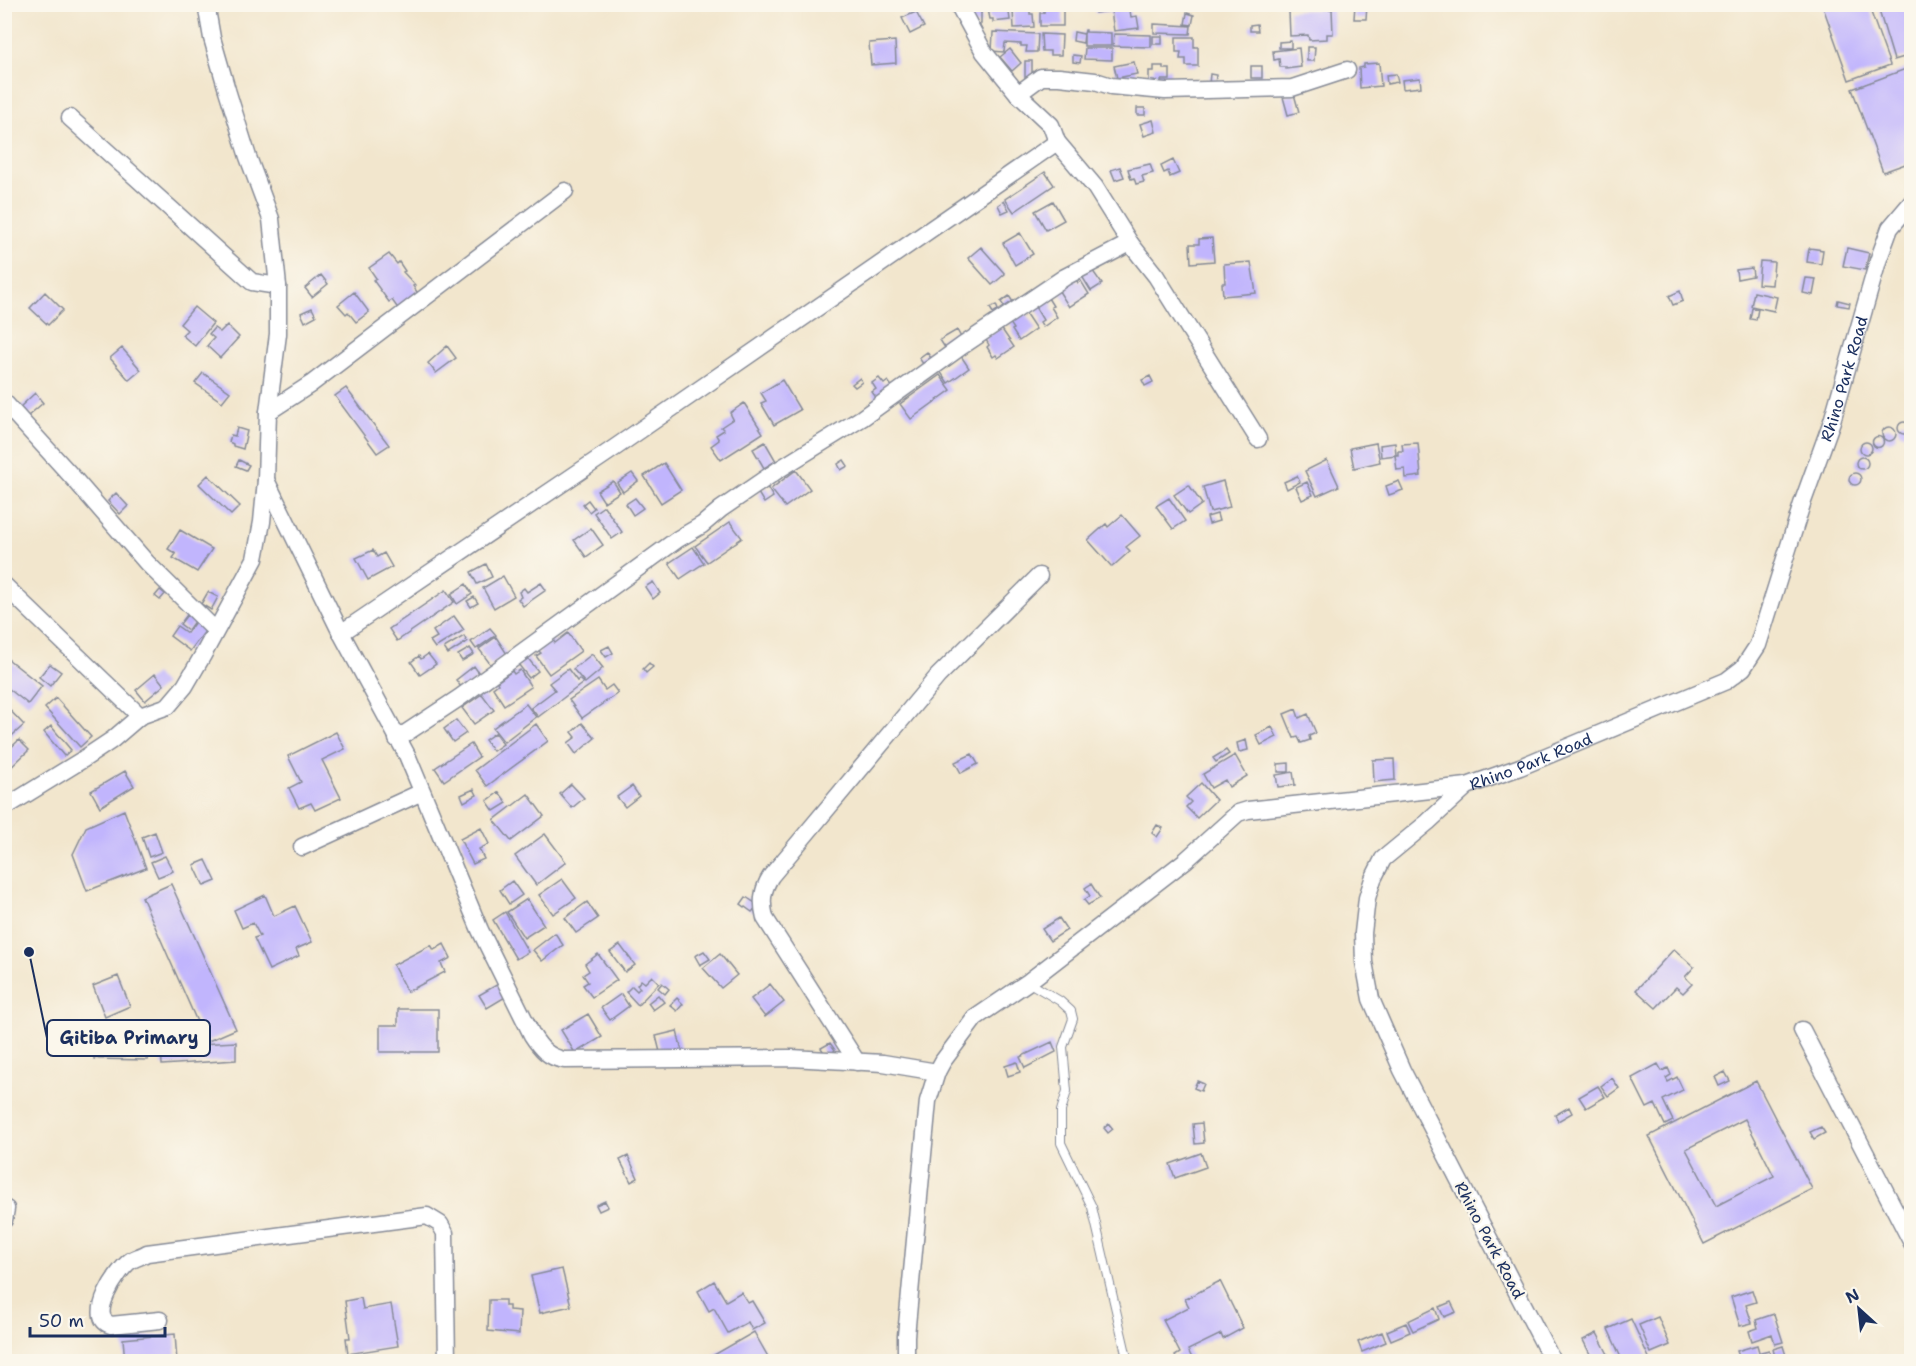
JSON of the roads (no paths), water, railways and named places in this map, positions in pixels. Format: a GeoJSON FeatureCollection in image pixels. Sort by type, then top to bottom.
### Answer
{"type":"FeatureCollection","features":[{"type":"Feature","properties":{"kind":"street"},"geometry":{"type":"LineString","coordinates":[[4,808],[112,740],[140,716],[168,706],[185,686],[255,559],[262,522],[266,480],[268,412],[278,334],[278,285],[271,219],[227,90],[212,38],[206,4]]}},
{"type":"Feature","properties":{"kind":"street"},"geometry":{"type":"LineString","coordinates":[[958,4],[984,52],[1018,94],[1051,125],[1057,142],[1095,186],[1130,243],[1156,276],[1258,439]]}},
{"type":"Feature","properties":{"kind":"street"},"geometry":{"type":"LineString","coordinates":[[1018,94],[1041,78],[1059,77],[1095,81],[1111,86],[1165,91],[1292,88],[1347,70]]}},
{"type":"Feature","properties":{"kind":"street"},"geometry":{"type":"LineString","coordinates":[[70,118],[252,282],[278,285]]}},
{"type":"Feature","properties":{"kind":"street"},"geometry":{"type":"LineString","coordinates":[[341,633],[610,451],[1057,142]]}},
{"type":"Feature","properties":{"kind":"street"},"geometry":{"type":"LineString","coordinates":[[268,412],[311,384],[565,191]]}},
{"type":"Feature","properties":{"kind":"street","name":"Rhino Park Road"},"geometry":{"type":"LineString","coordinates":[[1553,1362],[1402,1070],[1371,999],[1364,962],[1363,933],[1367,898],[1383,859],[1467,786],[1520,767],[1726,681],[1743,668],[1752,656],[1762,633],[1802,504],[1832,421],[1878,261],[1890,228],[1911,202]]}},
{"type":"Feature","properties":{"kind":"street"},"geometry":{"type":"LineString","coordinates":[[397,739],[459,698],[640,566],[778,470],[862,418],[962,346],[1065,277],[1130,243]]}},
{"type":"Feature","properties":{"kind":"street"},"geometry":{"type":"LineString","coordinates":[[4,402],[147,563],[215,630]]}},
{"type":"Feature","properties":{"kind":"street"},"geometry":{"type":"LineString","coordinates":[[266,480],[341,633],[407,755],[480,930],[532,1035],[552,1058],[564,1060],[790,1058],[883,1063],[937,1072]]}},
{"type":"Feature","properties":{"kind":"street"},"geometry":{"type":"LineString","coordinates":[[857,1062],[765,918],[762,902],[765,886],[938,676],[1039,576]]}},
{"type":"Feature","properties":{"kind":"street"},"geometry":{"type":"LineString","coordinates":[[4,585],[140,716]]}},
{"type":"Feature","properties":{"kind":"street"},"geometry":{"type":"LineString","coordinates":[[906,1362],[906,1336],[928,1101],[937,1072],[975,1018],[1028,982],[1186,860],[1238,813],[1248,810],[1467,786]]}},
{"type":"Feature","properties":{"kind":"street"},"geometry":{"type":"LineString","coordinates":[[302,847],[422,792]]}},
{"type":"Feature","properties":{"kind":"street"},"geometry":{"type":"LineString","coordinates":[[1802,1030],[1911,1243]]}},
{"type":"Feature","properties":{"kind":"street"},"geometry":{"type":"LineString","coordinates":[[4,1208],[6,1209],[4,1220]]}},
{"type":"Feature","properties":{"kind":"street"},"geometry":{"type":"LineString","coordinates":[[160,1320],[111,1325],[106,1324],[103,1319],[103,1304],[112,1282],[130,1261],[147,1253],[427,1216],[440,1224],[445,1233],[447,1362]]}},
{"type":"Feature","properties":{"kind":"lane"},"geometry":{"type":"LineString","coordinates":[[1028,982],[1060,1001],[1071,1011],[1073,1019],[1063,1047],[1067,1091],[1060,1112],[1060,1143],[1092,1207],[1128,1362]]}},
{"type":"Feature","properties":{"kind":"place","name":"Gitiba Primary"},"geometry":{"type":"Point","coordinates":[29,952]}}]}
